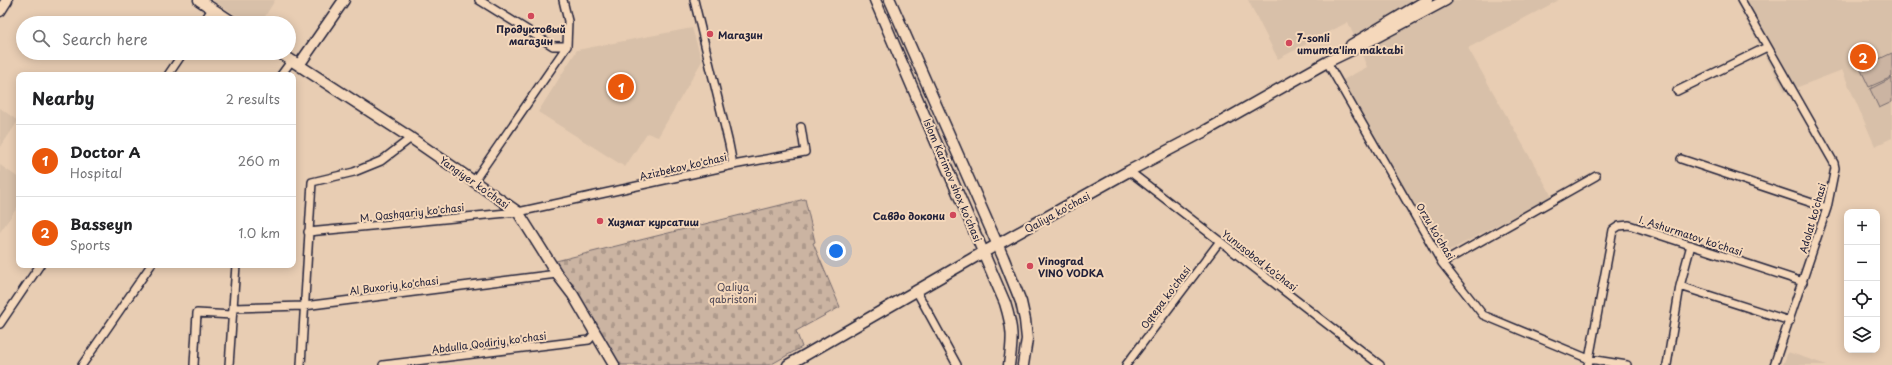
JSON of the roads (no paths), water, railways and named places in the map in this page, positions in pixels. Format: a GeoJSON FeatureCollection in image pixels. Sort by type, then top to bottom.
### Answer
{"type":"FeatureCollection","features":[{"type":"Feature","properties":{"kind":"main road"},"geometry":{"type":"LineString","coordinates":[[0,11],[7,0]]}},
{"type":"Feature","properties":{"kind":"main road"},"geometry":{"type":"LineString","coordinates":[[199,0],[223,16]]}},
{"type":"Feature","properties":{"kind":"main road"},"geometry":{"type":"LineString","coordinates":[[295,63],[344,0]]}},
{"type":"Feature","properties":{"kind":"main road","name":"Islom Karimov shox ko'chasi"},"geometry":{"type":"LineString","coordinates":[[874,0],[984,252],[1010,321],[1013,341],[1008,365]]}},
{"type":"Feature","properties":{"kind":"main road","name":"Islom Karimov shox ko'chasi"},"geometry":{"type":"LineString","coordinates":[[890,0],[1021,302],[1025,320],[1026,349],[1023,365]]}},
{"type":"Feature","properties":{"kind":"main road","name":"Qaliya ko'chasi"},"geometry":{"type":"LineString","coordinates":[[1327,62],[1365,36],[1427,0]]}},
{"type":"Feature","properties":{"kind":"main road","name":"Qaliya ko'chasi"},"geometry":{"type":"LineString","coordinates":[[788,365],[984,252],[1129,171],[1205,131],[1327,62],[1446,0]]}},
{"type":"Feature","properties":{"kind":"main road","name":"Yangiyer ko'chasi"},"geometry":{"type":"LineString","coordinates":[[290,60],[411,138],[518,212],[526,222],[557,274],[573,295],[614,365]]}},
{"type":"Feature","properties":{"kind":"street"},"geometry":{"type":"LineString","coordinates":[[479,0],[553,46],[567,46]]}},
{"type":"Feature","properties":{"kind":"street"},"geometry":{"type":"LineString","coordinates":[[474,181],[567,46],[568,21],[563,0]]}},
{"type":"Feature","properties":{"kind":"street","name":"Azizbekov ko'chasi"},"geometry":{"type":"LineString","coordinates":[[518,212],[733,165],[730,144],[694,0]]}},
{"type":"Feature","properties":{"kind":"street","name":"Adolat ko'chasi"},"geometry":{"type":"LineString","coordinates":[[1741,0],[1834,163],[1834,180],[1827,208],[1774,365]]}},
{"type":"Feature","properties":{"kind":"street"},"geometry":{"type":"LineString","coordinates":[[208,16],[212,9]]}},
{"type":"Feature","properties":{"kind":"street"},"geometry":{"type":"LineString","coordinates":[[1677,91],[1767,47]]}},
{"type":"Feature","properties":{"kind":"street"},"geometry":{"type":"LineString","coordinates":[[170,72],[178,60]]}},
{"type":"Feature","properties":{"kind":"street","name":"Orzu ko'chasi"},"geometry":{"type":"LineString","coordinates":[[1327,62],[1442,263],[1484,315],[1589,362],[1627,365]]}},
{"type":"Feature","properties":{"kind":"street"},"geometry":{"type":"LineString","coordinates":[[284,72],[295,63]]}},
{"type":"Feature","properties":{"kind":"street"},"geometry":{"type":"LineString","coordinates":[[733,165],[805,152],[801,128]]}},
{"type":"Feature","properties":{"kind":"street"},"geometry":{"type":"LineString","coordinates":[[301,365],[312,182],[354,172],[381,161],[411,138]]}},
{"type":"Feature","properties":{"kind":"street"},"geometry":{"type":"LineString","coordinates":[[1681,159],[1827,208]]}},
{"type":"Feature","properties":{"kind":"street","name":"Yunusobod ko'chasi"},"geometry":{"type":"LineString","coordinates":[[1129,171],[1376,364]]}},
{"type":"Feature","properties":{"kind":"street"},"geometry":{"type":"LineString","coordinates":[[1442,263],[1596,176]]}},
{"type":"Feature","properties":{"kind":"street","name":"M. Qashqariy ko'chasi"},"geometry":{"type":"LineString","coordinates":[[308,232],[518,212]]}},
{"type":"Feature","properties":{"kind":"street","name":"I. Ashurmatov ko'chasi"},"geometry":{"type":"LineString","coordinates":[[1589,362],[1613,230],[1619,226],[1630,225],[1803,282]]}},
{"type":"Feature","properties":{"kind":"street","name":"Oqtepa ko'chasi"},"geometry":{"type":"LineString","coordinates":[[1126,365],[1220,241]]}},
{"type":"Feature","properties":{"kind":"street"},"geometry":{"type":"LineString","coordinates":[[1667,365],[1680,286],[1691,245]]}},
{"type":"Feature","properties":{"kind":"street"},"geometry":{"type":"LineString","coordinates":[[0,324],[38,268]]}},
{"type":"Feature","properties":{"kind":"street"},"geometry":{"type":"LineString","coordinates":[[82,365],[149,268]]}},
{"type":"Feature","properties":{"kind":"street"},"geometry":{"type":"LineString","coordinates":[[229,365],[236,268]]}},
{"type":"Feature","properties":{"kind":"street","name":"Al Buxoriy ko'chasi"},"geometry":{"type":"LineString","coordinates":[[194,365],[198,313],[304,306],[557,274]]}},
{"type":"Feature","properties":{"kind":"street"},"geometry":{"type":"LineString","coordinates":[[1680,286],[1790,321]]}},
{"type":"Feature","properties":{"kind":"street"},"geometry":{"type":"LineString","coordinates":[[917,292],[957,365]]}},
{"type":"Feature","properties":{"kind":"street","name":"Abdulla Qodiriy ko'chasi"},"geometry":{"type":"LineString","coordinates":[[383,365],[589,340],[595,333]]}},
{"type":"Feature","properties":{"kind":"place","name":"Продуктовый магазин"},"geometry":{"type":"Point","coordinates":[531,16]}},
{"type":"Feature","properties":{"kind":"place","name":"Магазин"},"geometry":{"type":"Point","coordinates":[710,34]}},
{"type":"Feature","properties":{"kind":"place","name":"7-sonli umumta'lim maktabi"},"geometry":{"type":"Point","coordinates":[1289,43]}},
{"type":"Feature","properties":{"kind":"place","name":"Basseyn"},"geometry":{"type":"Point","coordinates":[1863,57]}},
{"type":"Feature","properties":{"kind":"place","name":"Doctor A"},"geometry":{"type":"Point","coordinates":[621,87]}},
{"type":"Feature","properties":{"kind":"place","name":"Савдо докони"},"geometry":{"type":"Point","coordinates":[953,215]}},
{"type":"Feature","properties":{"kind":"place","name":"Хизмат курсатиш"},"geometry":{"type":"Point","coordinates":[600,221]}},
{"type":"Feature","properties":{"kind":"place","name":"Vinograd VINO VODKA"},"geometry":{"type":"Point","coordinates":[1030,266]}},
{"type":"Feature","properties":{"kind":"park label","name":"Qaliya qabristoni"},"geometry":{"type":"Point","coordinates":[733,292]}}]}
